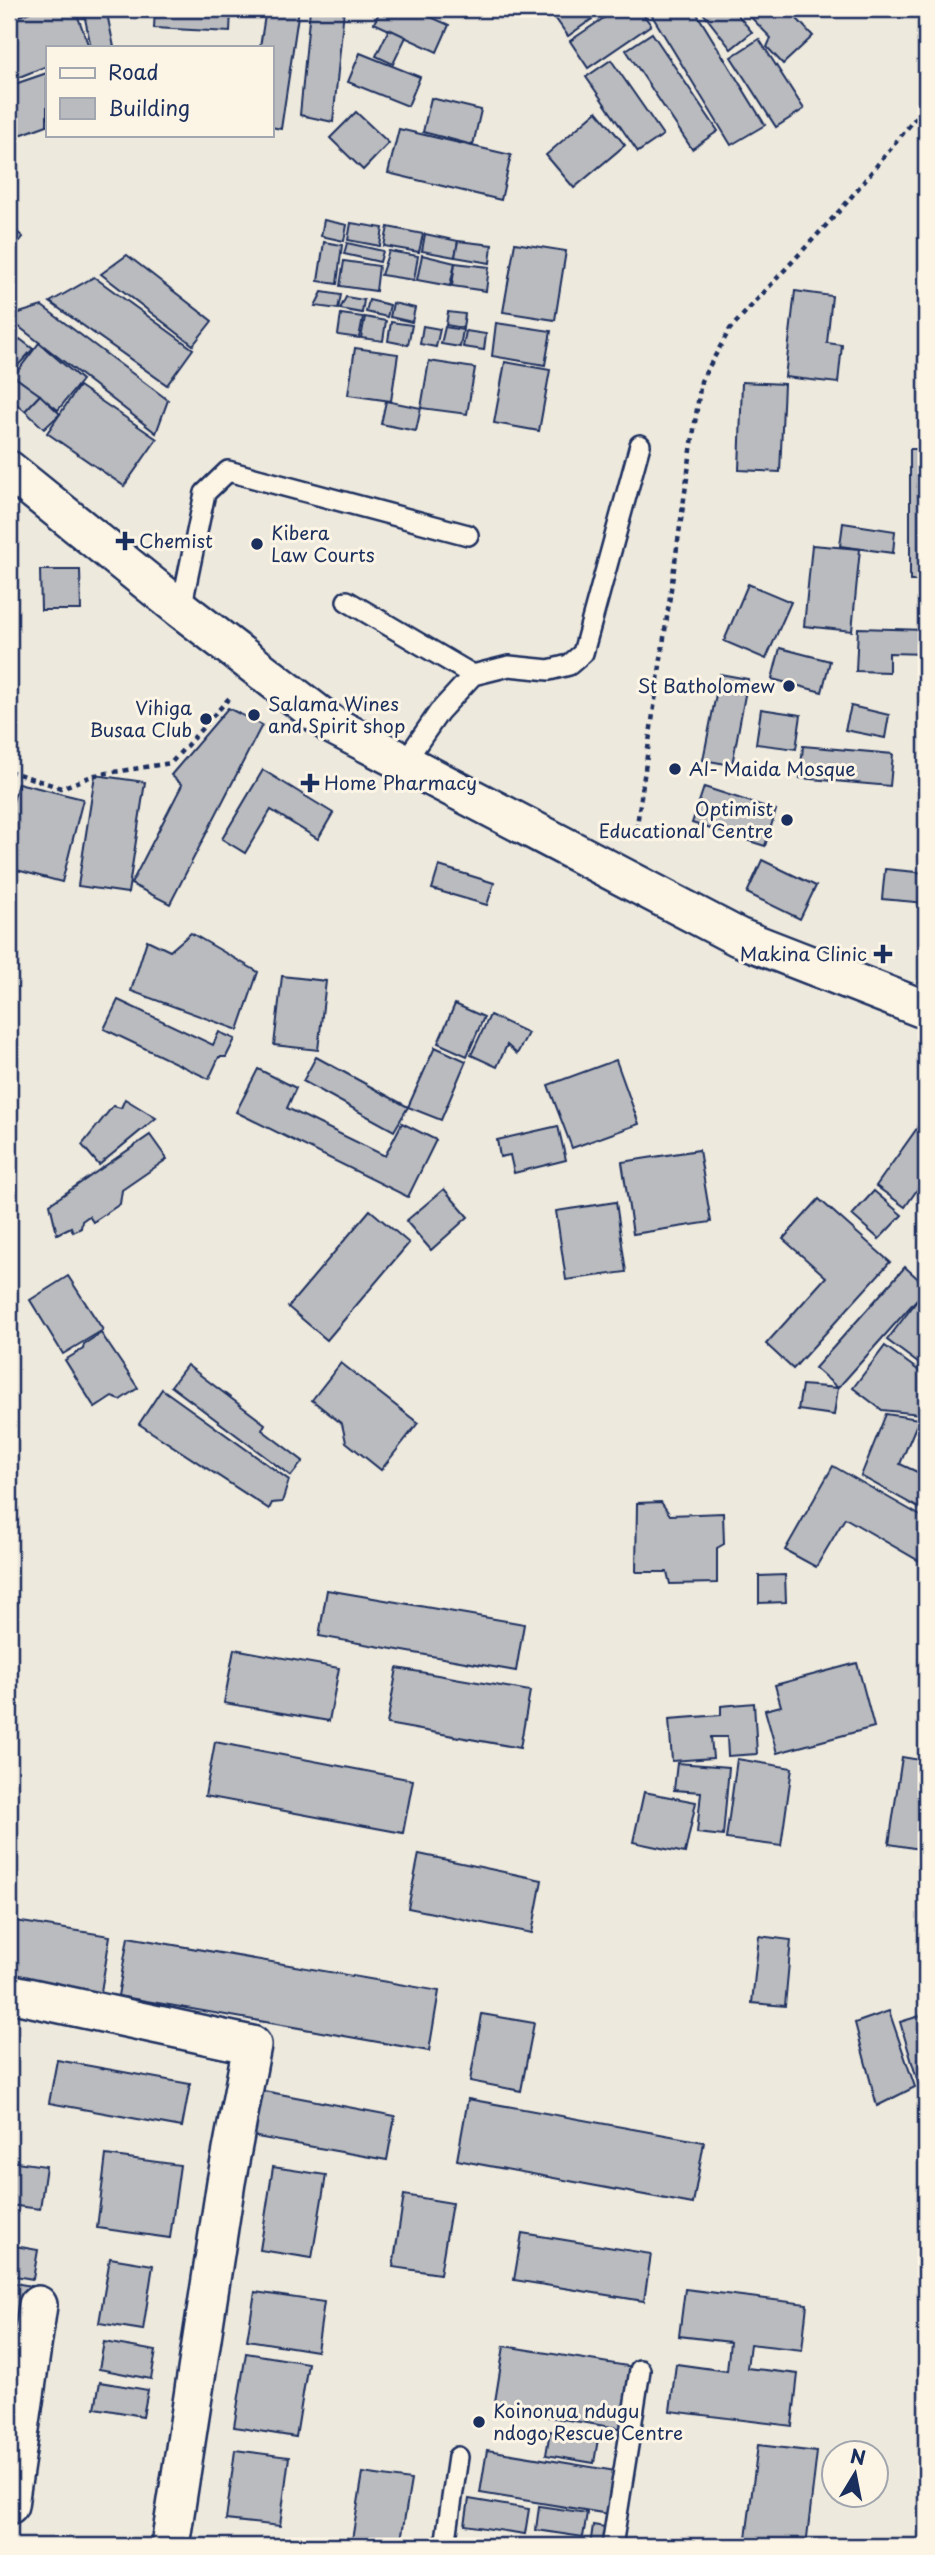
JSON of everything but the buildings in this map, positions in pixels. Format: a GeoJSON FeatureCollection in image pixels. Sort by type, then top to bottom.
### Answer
{"type":"FeatureCollection","features":[{"type":"Feature","properties":{"kind":"street"},"geometry":{"type":"LineString","coordinates":[[9,470],[181,609],[332,725],[738,937],[926,1010]]}},
{"type":"Feature","properties":{"kind":"street"},"geometry":{"type":"LineString","coordinates":[[9,1993],[252,2045],[226,2182],[170,2546]]}},
{"type":"Feature","properties":{"kind":"street"},"geometry":{"type":"LineString","coordinates":[[9,2505],[38,2305]]}},
{"type":"Feature","properties":{"kind":"lane"},"geometry":{"type":"LineString","coordinates":[[404,763],[439,712],[473,675],[509,666],[549,670],[569,665],[583,653],[640,445]]}},
{"type":"Feature","properties":{"kind":"lane"},"geometry":{"type":"LineString","coordinates":[[181,609],[205,493],[228,471],[468,535]]}},
{"type":"Feature","properties":{"kind":"lane"},"geometry":{"type":"LineString","coordinates":[[347,601],[473,675]]}},
{"type":"Feature","properties":{"kind":"lane"},"geometry":{"type":"LineString","coordinates":[[612,2546],[640,2370]]}},
{"type":"Feature","properties":{"kind":"lane"},"geometry":{"type":"LineString","coordinates":[[444,2546],[458,2458]]}},
{"type":"Feature","properties":{"kind":"path"},"geometry":{"type":"LineString","coordinates":[[629,881],[701,381],[730,329],[843,207],[923,109],[926,100]]}},
{"type":"Feature","properties":{"kind":"path"},"geometry":{"type":"LineString","coordinates":[[9,771],[61,788],[95,775],[171,763],[257,667]]}},
{"type":"Feature","properties":{"kind":"place","name":"Chemist"},"geometry":{"type":"Point","coordinates":[125,541]}},
{"type":"Feature","properties":{"kind":"place","name":"Kibera Law Courts"},"geometry":{"type":"Point","coordinates":[257,544]}},
{"type":"Feature","properties":{"kind":"place","name":"St Batholomew"},"geometry":{"type":"Point","coordinates":[789,686]}},
{"type":"Feature","properties":{"kind":"place","name":"Salama Wines and Spirit shop"},"geometry":{"type":"Point","coordinates":[254,715]}},
{"type":"Feature","properties":{"kind":"place","name":"Vihiga Busaa Club"},"geometry":{"type":"Point","coordinates":[206,719]}},
{"type":"Feature","properties":{"kind":"place","name":"Al- Maida Mosque"},"geometry":{"type":"Point","coordinates":[675,769]}},
{"type":"Feature","properties":{"kind":"place","name":"Home Pharmacy"},"geometry":{"type":"Point","coordinates":[310,783]}},
{"type":"Feature","properties":{"kind":"place","name":"Optimist Educational Centre"},"geometry":{"type":"Point","coordinates":[787,820]}},
{"type":"Feature","properties":{"kind":"place","name":"Makina Clinic"},"geometry":{"type":"Point","coordinates":[883,954]}},
{"type":"Feature","properties":{"kind":"place","name":"Koinonua ndugu ndogo Rescue Centre"},"geometry":{"type":"Point","coordinates":[479,2422]}}]}
